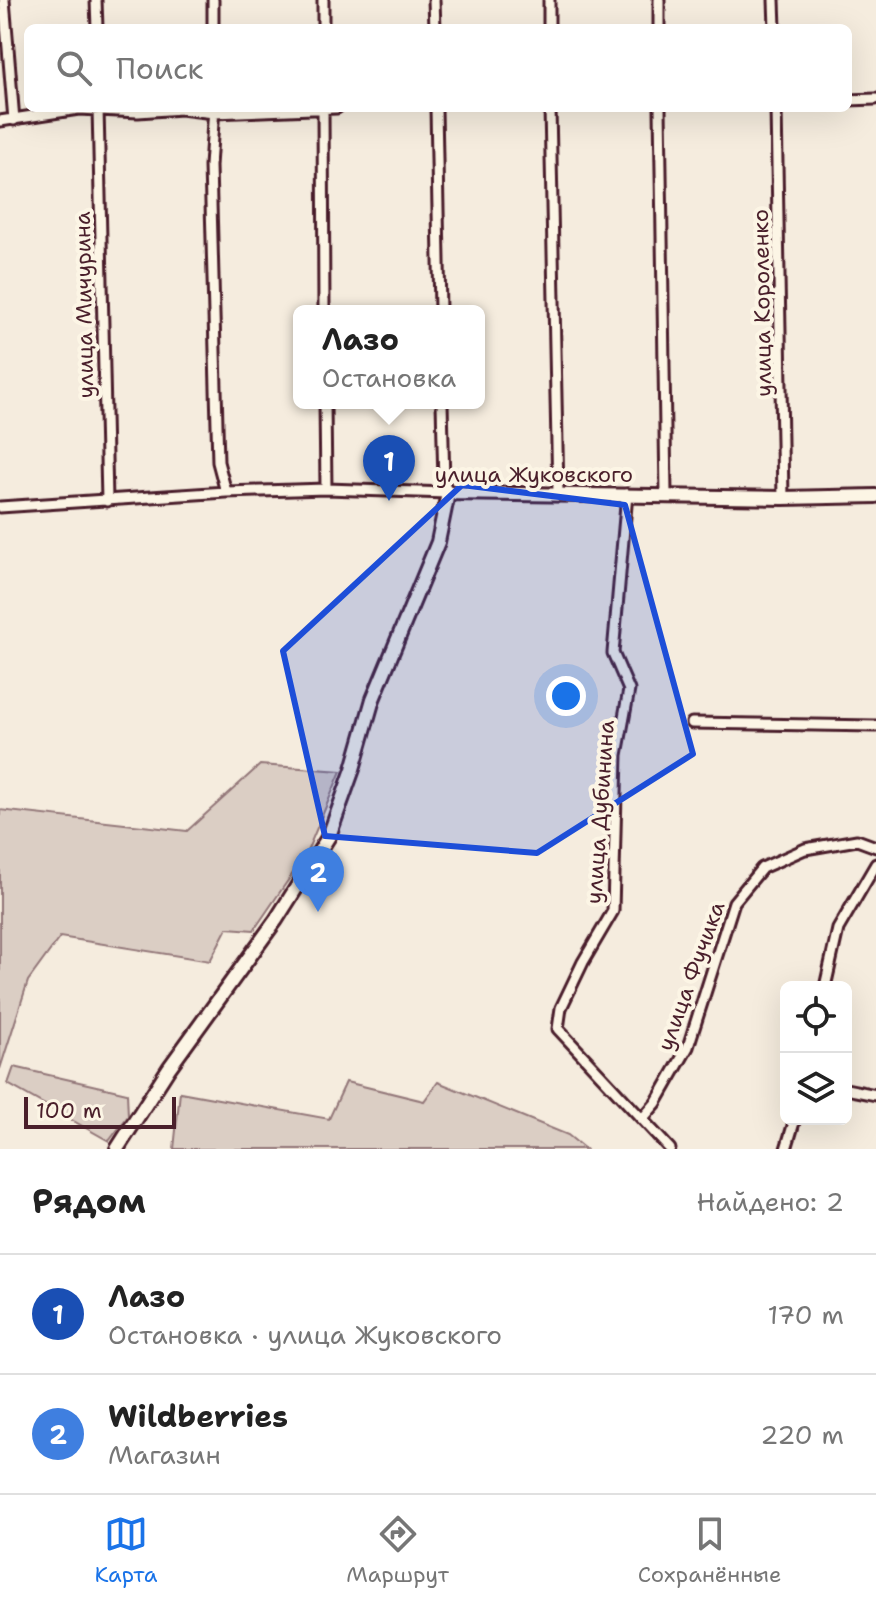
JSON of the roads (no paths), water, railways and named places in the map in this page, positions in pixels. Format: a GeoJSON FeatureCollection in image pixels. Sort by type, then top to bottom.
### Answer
{"type":"FeatureCollection","features":[{"type":"Feature","properties":{"kind":"street"},"geometry":{"type":"LineString","coordinates":[[4,0],[14,120]]}},
{"type":"Feature","properties":{"kind":"street"},"geometry":{"type":"LineString","coordinates":[[96,0],[97,24]]}},
{"type":"Feature","properties":{"kind":"street"},"geometry":{"type":"LineString","coordinates":[[213,0],[213,24]]}},
{"type":"Feature","properties":{"kind":"street"},"geometry":{"type":"LineString","coordinates":[[323,0],[323,24]]}},
{"type":"Feature","properties":{"kind":"street"},"geometry":{"type":"LineString","coordinates":[[434,0],[435,24]]}},
{"type":"Feature","properties":{"kind":"street"},"geometry":{"type":"LineString","coordinates":[[549,0],[549,24]]}},
{"type":"Feature","properties":{"kind":"street"},"geometry":{"type":"LineString","coordinates":[[659,0],[659,24]]}},
{"type":"Feature","properties":{"kind":"street"},"geometry":{"type":"LineString","coordinates":[[774,0],[775,24]]}},
{"type":"Feature","properties":{"kind":"street"},"geometry":{"type":"LineString","coordinates":[[852,100],[876,99]]}},
{"type":"Feature","properties":{"kind":"street"},"geometry":{"type":"LineString","coordinates":[[0,121],[61,112]]}},
{"type":"Feature","properties":{"kind":"street","name":"улица Мичурина"},"geometry":{"type":"LineString","coordinates":[[98,112],[107,501]]}},
{"type":"Feature","properties":{"kind":"street"},"geometry":{"type":"LineString","coordinates":[[214,112],[210,166],[217,447],[226,492]]}},
{"type":"Feature","properties":{"kind":"street"},"geometry":{"type":"LineString","coordinates":[[323,112],[324,305]]}},
{"type":"Feature","properties":{"kind":"street"},"geometry":{"type":"LineString","coordinates":[[436,112],[440,305]]}},
{"type":"Feature","properties":{"kind":"street"},"geometry":{"type":"LineString","coordinates":[[550,112],[558,493]]}},
{"type":"Feature","properties":{"kind":"street"},"geometry":{"type":"LineString","coordinates":[[660,112],[666,494]]}},
{"type":"Feature","properties":{"kind":"street","name":"улица Короленко"},"geometry":{"type":"LineString","coordinates":[[776,112],[783,498]]}},
{"type":"Feature","properties":{"kind":"street"},"geometry":{"type":"LineString","coordinates":[[325,409],[326,489]]}},
{"type":"Feature","properties":{"kind":"street"},"geometry":{"type":"LineString","coordinates":[[117,1149],[169,1068],[276,920],[329,836],[373,699],[438,542],[448,493],[444,483],[442,409]]}},
{"type":"Feature","properties":{"kind":"street","name":"улица Жуковского"},"geometry":{"type":"LineString","coordinates":[[0,507],[226,492],[326,489],[783,498],[876,496]]}},
{"type":"Feature","properties":{"kind":"street","name":"улица Дубинина"},"geometry":{"type":"LineString","coordinates":[[627,494],[613,653],[629,690],[617,755],[613,911],[561,1008],[558,1029],[643,1118]]}},
{"type":"Feature","properties":{"kind":"street"},"geometry":{"type":"LineString","coordinates":[[692,723],[876,726]]}},
{"type":"Feature","properties":{"kind":"street","name":"улица Фучика"},"geometry":{"type":"LineString","coordinates":[[643,1118],[656,1103],[688,1047],[734,902],[762,868],[805,849],[857,840],[876,847]]}},
{"type":"Feature","properties":{"kind":"street"},"geometry":{"type":"LineString","coordinates":[[826,981],[838,929],[876,864]]}},
{"type":"Feature","properties":{"kind":"street"},"geometry":{"type":"LineString","coordinates":[[852,1090],[876,1095]]}},
{"type":"Feature","properties":{"kind":"street"},"geometry":{"type":"LineString","coordinates":[[643,1118],[670,1149]]}},
{"type":"Feature","properties":{"kind":"street"},"geometry":{"type":"LineString","coordinates":[[786,1149],[793,1125]]}},
{"type":"Feature","properties":{"kind":"place","name":"Лазо"},"geometry":{"type":"Point","coordinates":[389,501]}},
{"type":"Feature","properties":{"kind":"place","name":"Wildberries"},"geometry":{"type":"Point","coordinates":[318,912]}}]}
